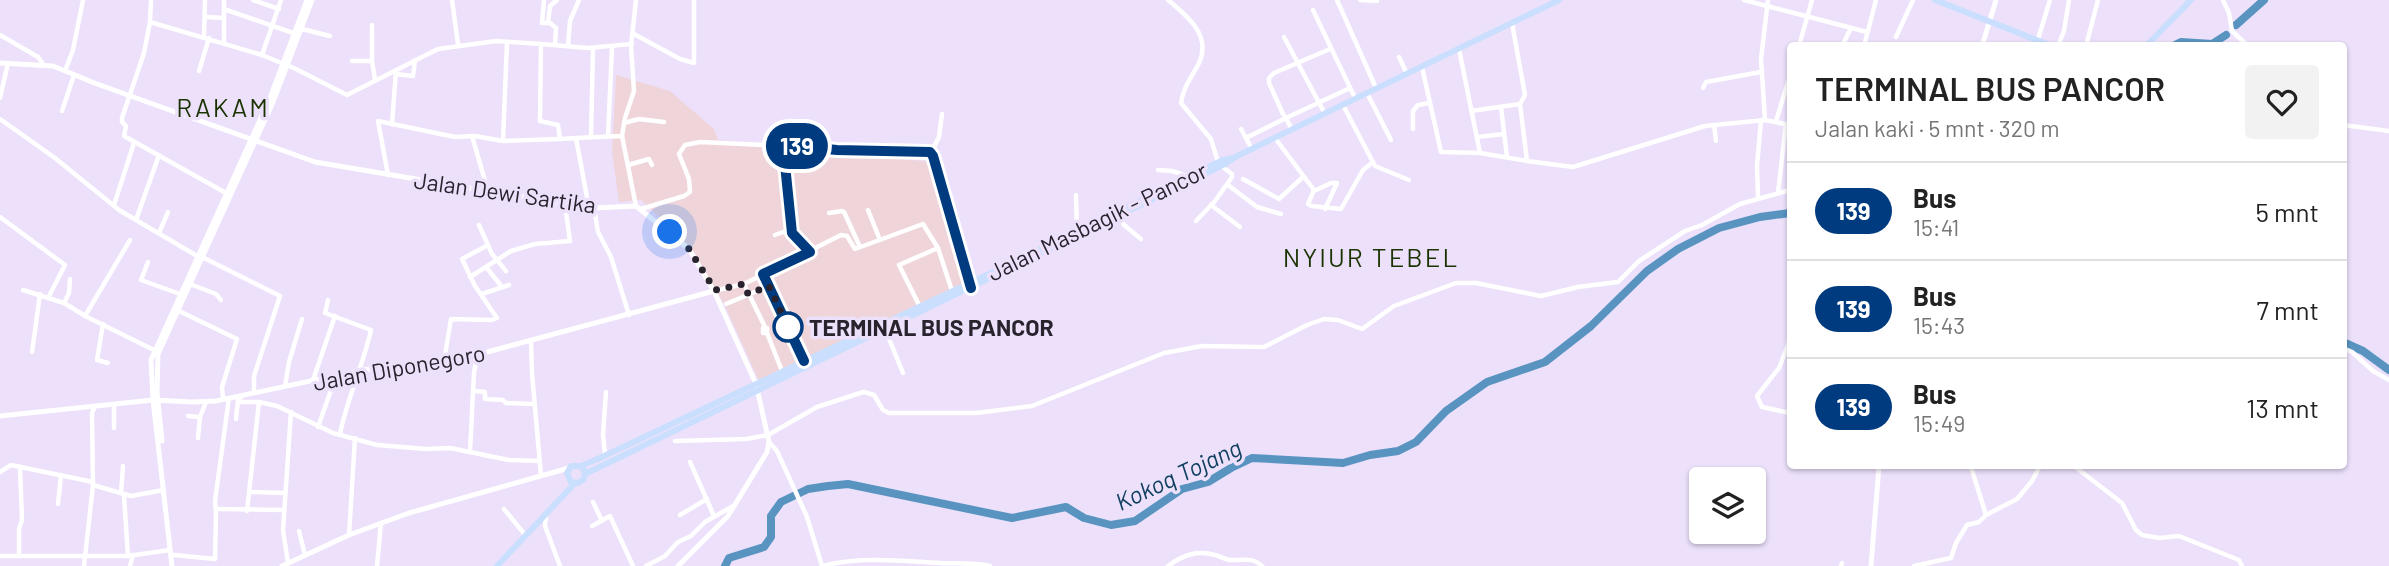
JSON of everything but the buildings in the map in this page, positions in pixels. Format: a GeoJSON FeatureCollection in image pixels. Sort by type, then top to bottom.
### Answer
{"type":"FeatureCollection","features":[{"type":"Feature","properties":{"kind":"main road","name":"Jalan Masbagik - Pancor"},"geometry":{"type":"LineString","coordinates":[[581,466],[885,329],[1559,0]]}},
{"type":"Feature","properties":{"kind":"main road"},"geometry":{"type":"LineString","coordinates":[[1935,0],[2044,42]]}},
{"type":"Feature","properties":{"kind":"main road"},"geometry":{"type":"LineString","coordinates":[[2150,42],[2191,0]]}},
{"type":"Feature","properties":{"kind":"main road","name":"Jalan Masbagik - Pancor"},"geometry":{"type":"LineString","coordinates":[[1052,246],[1077,231],[1119,214],[1188,177],[1220,164]]}},
{"type":"Feature","properties":{"kind":"main road","name":"Jalan Masbagik - Pancor"},"geometry":{"type":"LineString","coordinates":[[585,474],[804,361],[953,291],[970,286]]}},
{"type":"Feature","properties":{"kind":"main road"},"geometry":{"type":"LineString","coordinates":[[497,566],[576,484],[582,481],[585,474],[581,466],[573,465],[569,468],[567,478],[576,484]]}},
{"type":"Feature","properties":{"kind":"street"},"geometry":{"type":"LineString","coordinates":[[65,71],[73,50],[83,0]]}},
{"type":"Feature","properties":{"kind":"street"},"geometry":{"type":"LineString","coordinates":[[151,0],[145,52],[134,77],[122,121],[126,126],[124,136],[226,196]]}},
{"type":"Feature","properties":{"kind":"street"},"geometry":{"type":"LineString","coordinates":[[199,71],[206,38],[205,0]]}},
{"type":"Feature","properties":{"kind":"street"},"geometry":{"type":"LineString","coordinates":[[224,0],[224,42]]}},
{"type":"Feature","properties":{"kind":"street"},"geometry":{"type":"LineString","coordinates":[[253,0],[279,9]]}},
{"type":"Feature","properties":{"kind":"street"},"geometry":{"type":"LineString","coordinates":[[262,55],[281,0]]}},
{"type":"Feature","properties":{"kind":"street"},"geometry":{"type":"LineString","coordinates":[[172,553],[151,365],[154,350],[190,284],[226,196],[254,140],[299,33],[309,0]]}},
{"type":"Feature","properties":{"kind":"street"},"geometry":{"type":"LineString","coordinates":[[452,0],[458,44]]}},
{"type":"Feature","properties":{"kind":"street"},"geometry":{"type":"LineString","coordinates":[[544,0],[542,23],[548,23],[556,30],[555,45]]}},
{"type":"Feature","properties":{"kind":"street"},"geometry":{"type":"LineString","coordinates":[[548,23],[550,6],[557,0]]}},
{"type":"Feature","properties":{"kind":"street"},"geometry":{"type":"LineString","coordinates":[[568,46],[570,21],[579,0]]}},
{"type":"Feature","properties":{"kind":"street"},"geometry":{"type":"LineString","coordinates":[[636,0],[632,44],[634,90],[622,136],[638,207],[689,249],[715,290],[757,387],[769,442],[767,452],[726,519],[678,566]]}},
{"type":"Feature","properties":{"kind":"street"},"geometry":{"type":"LineString","coordinates":[[634,34],[680,59],[694,63],[694,0]]}},
{"type":"Feature","properties":{"kind":"street"},"geometry":{"type":"LineString","coordinates":[[1168,0],[1195,24],[1201,40],[1200,61],[1185,87],[1181,103],[1211,139],[1220,164],[1232,174],[1228,185],[1196,221]]}},
{"type":"Feature","properties":{"kind":"street"},"geometry":{"type":"LineString","coordinates":[[1174,5],[1179,0]]}},
{"type":"Feature","properties":{"kind":"street"},"geometry":{"type":"LineString","coordinates":[[1337,0],[1376,89]]}},
{"type":"Feature","properties":{"kind":"street"},"geometry":{"type":"LineString","coordinates":[[1360,0],[1377,1]]}},
{"type":"Feature","properties":{"kind":"street"},"geometry":{"type":"LineString","coordinates":[[1744,0],[1867,32]]}},
{"type":"Feature","properties":{"kind":"street"},"geometry":{"type":"LineString","coordinates":[[1758,198],[1756,166],[1763,120],[1761,72],[1768,0]]}},
{"type":"Feature","properties":{"kind":"street"},"geometry":{"type":"LineString","coordinates":[[1800,42],[1812,0]]}},
{"type":"Feature","properties":{"kind":"street"},"geometry":{"type":"LineString","coordinates":[[1865,42],[1876,0]]}},
{"type":"Feature","properties":{"kind":"street"},"geometry":{"type":"LineString","coordinates":[[1896,37],[1913,0]]}},
{"type":"Feature","properties":{"kind":"street"},"geometry":{"type":"LineString","coordinates":[[1983,42],[1996,0]]}},
{"type":"Feature","properties":{"kind":"street"},"geometry":{"type":"LineString","coordinates":[[2032,42],[2050,0]]}},
{"type":"Feature","properties":{"kind":"street"},"geometry":{"type":"LineString","coordinates":[[2060,42],[2069,0]]}},
{"type":"Feature","properties":{"kind":"street"},"geometry":{"type":"LineString","coordinates":[[2087,42],[2098,0]]}},
{"type":"Feature","properties":{"kind":"street"},"geometry":{"type":"LineString","coordinates":[[2224,2],[2233,33],[2243,42]]}},
{"type":"Feature","properties":{"kind":"street"},"geometry":{"type":"LineString","coordinates":[[224,9],[272,27],[330,36]]}},
{"type":"Feature","properties":{"kind":"street"},"geometry":{"type":"LineString","coordinates":[[1313,10],[1355,99]]}},
{"type":"Feature","properties":{"kind":"street"},"geometry":{"type":"LineString","coordinates":[[205,17],[224,18]]}},
{"type":"Feature","properties":{"kind":"street"},"geometry":{"type":"LineString","coordinates":[[150,22],[262,55],[347,95],[438,49],[458,44],[507,41],[593,48],[632,44]]}},
{"type":"Feature","properties":{"kind":"street"},"geometry":{"type":"LineString","coordinates":[[1512,23],[1525,95],[1520,104],[1527,161]]}},
{"type":"Feature","properties":{"kind":"street"},"geometry":{"type":"LineString","coordinates":[[372,25],[372,61],[376,79]]}},
{"type":"Feature","properties":{"kind":"street"},"geometry":{"type":"LineString","coordinates":[[1844,42],[1851,27]]}},
{"type":"Feature","properties":{"kind":"street"},"geometry":{"type":"LineString","coordinates":[[0,35],[35,54],[43,64]]}},
{"type":"Feature","properties":{"kind":"street"},"geometry":{"type":"LineString","coordinates":[[1284,37],[1325,114]]}},
{"type":"Feature","properties":{"kind":"street"},"geometry":{"type":"LineString","coordinates":[[503,141],[507,41]]}},
{"type":"Feature","properties":{"kind":"street"},"geometry":{"type":"LineString","coordinates":[[541,44],[540,121],[558,125],[560,139]]}},
{"type":"Feature","properties":{"kind":"street"},"geometry":{"type":"LineString","coordinates":[[608,136],[612,47]]}},
{"type":"Feature","properties":{"kind":"street"},"geometry":{"type":"LineString","coordinates":[[591,137],[593,48]]}},
{"type":"Feature","properties":{"kind":"street"},"geometry":{"type":"LineString","coordinates":[[1292,130],[1268,80],[1274,73],[1330,49]]}},
{"type":"Feature","properties":{"kind":"street"},"geometry":{"type":"LineString","coordinates":[[1459,49],[1480,153]]}},
{"type":"Feature","properties":{"kind":"street"},"geometry":{"type":"LineString","coordinates":[[1399,57],[1407,74]]}},
{"type":"Feature","properties":{"kind":"street"},"geometry":{"type":"LineString","coordinates":[[396,72],[413,76],[415,60]]}},
{"type":"Feature","properties":{"kind":"street"},"geometry":{"type":"LineString","coordinates":[[352,61],[372,61]]}},
{"type":"Feature","properties":{"kind":"street","name":"Jalan Dewi Sartika"},"geometry":{"type":"LineString","coordinates":[[0,63],[43,64],[315,162],[565,205],[591,208],[638,207]]}},
{"type":"Feature","properties":{"kind":"street"},"geometry":{"type":"LineString","coordinates":[[0,98],[8,63]]}},
{"type":"Feature","properties":{"kind":"street"},"geometry":{"type":"LineString","coordinates":[[1422,67],[1441,152],[1480,153],[1573,167],[1663,137],[1714,125],[1763,120],[1787,125]]}},
{"type":"Feature","properties":{"kind":"street"},"geometry":{"type":"LineString","coordinates":[[392,124],[396,72]]}},
{"type":"Feature","properties":{"kind":"street"},"geometry":{"type":"LineString","coordinates":[[1703,88],[1706,82],[1761,72]]}},
{"type":"Feature","properties":{"kind":"street"},"geometry":{"type":"LineString","coordinates":[[62,111],[74,75]]}},
{"type":"Feature","properties":{"kind":"street"},"geometry":{"type":"LineString","coordinates":[[1776,121],[1787,86]]}},
{"type":"Feature","properties":{"kind":"street"},"geometry":{"type":"LineString","coordinates":[[1245,138],[1350,88]]}},
{"type":"Feature","properties":{"kind":"street"},"geometry":{"type":"LineString","coordinates":[[1367,93],[1391,140]]}},
{"type":"Feature","properties":{"kind":"street"},"geometry":{"type":"LineString","coordinates":[[1413,129],[1411,118],[1415,107],[1430,103]]}},
{"type":"Feature","properties":{"kind":"street"},"geometry":{"type":"LineString","coordinates":[[1471,111],[1520,104]]}},
{"type":"Feature","properties":{"kind":"street"},"geometry":{"type":"LineString","coordinates":[[1343,105],[1375,166],[1409,180]]}},
{"type":"Feature","properties":{"kind":"street"},"geometry":{"type":"LineString","coordinates":[[1501,107],[1507,157]]}},
{"type":"Feature","properties":{"kind":"street"},"geometry":{"type":"LineString","coordinates":[[943,114],[939,137],[931,153],[970,286]]}},
{"type":"Feature","properties":{"kind":"street"},"geometry":{"type":"LineString","coordinates":[[0,119],[136,220],[200,257],[280,296],[254,376],[254,393]]}},
{"type":"Feature","properties":{"kind":"street"},"geometry":{"type":"LineString","coordinates":[[624,122],[639,119],[664,122]]}},
{"type":"Feature","properties":{"kind":"street"},"geometry":{"type":"LineString","coordinates":[[388,175],[378,121],[455,136],[503,141],[622,136]]}},
{"type":"Feature","properties":{"kind":"street"},"geometry":{"type":"LineString","coordinates":[[1714,125],[1716,141]]}},
{"type":"Feature","properties":{"kind":"street"},"geometry":{"type":"LineString","coordinates":[[2347,125],[2389,131]]}},
{"type":"Feature","properties":{"kind":"street"},"geometry":{"type":"LineString","coordinates":[[1241,129],[1252,149]]}},
{"type":"Feature","properties":{"kind":"street"},"geometry":{"type":"LineString","coordinates":[[1777,193],[1787,131]]}},
{"type":"Feature","properties":{"kind":"street"},"geometry":{"type":"LineString","coordinates":[[1477,137],[1504,134]]}},
{"type":"Feature","properties":{"kind":"street"},"geometry":{"type":"LineString","coordinates":[[472,136],[488,191]]}},
{"type":"Feature","properties":{"kind":"street"},"geometry":{"type":"LineString","coordinates":[[576,138],[598,232],[611,257],[629,315]]}},
{"type":"Feature","properties":{"kind":"street"},"geometry":{"type":"LineString","coordinates":[[1275,138],[1314,191]]}},
{"type":"Feature","properties":{"kind":"street"},"geometry":{"type":"LineString","coordinates":[[638,207],[684,196],[690,192],[689,179],[679,154],[685,145],[708,141],[931,153]]}},
{"type":"Feature","properties":{"kind":"street"},"geometry":{"type":"LineString","coordinates":[[114,205],[134,142]]}},
{"type":"Feature","properties":{"kind":"street"},"geometry":{"type":"LineString","coordinates":[[783,145],[792,233],[810,252]]}},
{"type":"Feature","properties":{"kind":"street"},"geometry":{"type":"LineString","coordinates":[[136,220],[159,155]]}},
{"type":"Feature","properties":{"kind":"street"},"geometry":{"type":"LineString","coordinates":[[628,165],[648,159],[652,165]]}},
{"type":"Feature","properties":{"kind":"street"},"geometry":{"type":"LineString","coordinates":[[1325,209],[1337,183],[1314,191],[1308,204],[1325,209],[1341,209],[1363,170],[1373,162]]}},
{"type":"Feature","properties":{"kind":"street"},"geometry":{"type":"LineString","coordinates":[[1158,170],[1172,171],[1188,177]]}},
{"type":"Feature","properties":{"kind":"street"},"geometry":{"type":"LineString","coordinates":[[1243,179],[1279,199],[1303,177]]}},
{"type":"Feature","properties":{"kind":"street"},"geometry":{"type":"LineString","coordinates":[[1228,185],[1257,207],[1281,214]]}},
{"type":"Feature","properties":{"kind":"street"},"geometry":{"type":"LineString","coordinates":[[675,441],[746,439],[768,435],[817,407],[864,392],[874,394],[883,410],[889,413],[976,413],[1032,406],[1174,351],[1202,346],[1264,347],[1324,319],[1338,320],[1362,329],[1394,306],[1456,283],[1476,283],[1541,296],[1578,286],[1613,283],[1621,280],[1632,267],[1673,237],[1740,204],[1787,191]]}},
{"type":"Feature","properties":{"kind":"street"},"geometry":{"type":"LineString","coordinates":[[1076,195],[1077,231]]}},
{"type":"Feature","properties":{"kind":"street"},"geometry":{"type":"LineString","coordinates":[[470,277],[520,247],[570,241],[565,205]]}},
{"type":"Feature","properties":{"kind":"street"},"geometry":{"type":"LineString","coordinates":[[1211,205],[1240,227]]}},
{"type":"Feature","properties":{"kind":"street"},"geometry":{"type":"LineString","coordinates":[[868,209],[880,240]]}},
{"type":"Feature","properties":{"kind":"street"},"geometry":{"type":"LineString","coordinates":[[159,233],[168,212]]}},
{"type":"Feature","properties":{"kind":"street"},"geometry":{"type":"LineString","coordinates":[[829,213],[844,212],[860,247],[923,224],[938,248],[953,291]]}},
{"type":"Feature","properties":{"kind":"street"},"geometry":{"type":"LineString","coordinates":[[1119,214],[1124,225],[1142,239]]}},
{"type":"Feature","properties":{"kind":"street"},"geometry":{"type":"LineString","coordinates":[[0,217],[65,265],[49,296]]}},
{"type":"Feature","properties":{"kind":"street"},"geometry":{"type":"LineString","coordinates":[[479,226],[497,261],[506,271]]}},
{"type":"Feature","properties":{"kind":"street"},"geometry":{"type":"LineString","coordinates":[[775,234],[792,233]]}},
{"type":"Feature","properties":{"kind":"street","name":"Jalan Diponegoro"},"geometry":{"type":"LineString","coordinates":[[0,416],[155,400],[206,402],[362,370],[477,355],[744,284],[841,235],[847,236],[854,249],[860,247]]}},
{"type":"Feature","properties":{"kind":"street"},"geometry":{"type":"LineString","coordinates":[[85,316],[130,240]]}},
{"type":"Feature","properties":{"kind":"street"},"geometry":{"type":"LineString","coordinates":[[444,361],[451,319],[497,318],[470,277],[462,258],[488,245]]}},
{"type":"Feature","properties":{"kind":"street"},"geometry":{"type":"LineString","coordinates":[[920,307],[899,265],[938,248]]}},
{"type":"Feature","properties":{"kind":"street"},"geometry":{"type":"LineString","coordinates":[[174,566],[155,400],[156,358],[180,294],[200,257]]}},
{"type":"Feature","properties":{"kind":"street"},"geometry":{"type":"LineString","coordinates":[[148,262],[141,280],[180,294]]}},
{"type":"Feature","properties":{"kind":"street"},"geometry":{"type":"LineString","coordinates":[[482,294],[505,286],[486,267]]}},
{"type":"Feature","properties":{"kind":"street"},"geometry":{"type":"LineString","coordinates":[[763,274],[804,361]]}},
{"type":"Feature","properties":{"kind":"street"},"geometry":{"type":"LineString","coordinates":[[64,303],[69,293],[70,279]]}},
{"type":"Feature","properties":{"kind":"street"},"geometry":{"type":"LineString","coordinates":[[190,284],[216,294],[221,300]]}},
{"type":"Feature","properties":{"kind":"street"},"geometry":{"type":"LineString","coordinates":[[744,284],[782,372]]}},
{"type":"Feature","properties":{"kind":"street"},"geometry":{"type":"LineString","coordinates":[[726,304],[769,286]]}},
{"type":"Feature","properties":{"kind":"street"},"geometry":{"type":"LineString","coordinates":[[23,290],[49,296],[154,350]]}},
{"type":"Feature","properties":{"kind":"street"},"geometry":{"type":"LineString","coordinates":[[32,352],[40,294]]}},
{"type":"Feature","properties":{"kind":"street"},"geometry":{"type":"LineString","coordinates":[[328,300],[324,312],[371,330],[362,370],[352,391],[340,434]]}},
{"type":"Feature","properties":{"kind":"street"},"geometry":{"type":"LineString","coordinates":[[0,556],[172,553],[215,559],[215,501],[226,399],[222,387],[237,339],[176,310]]}},
{"type":"Feature","properties":{"kind":"street"},"geometry":{"type":"LineString","coordinates":[[313,381],[335,316]]}},
{"type":"Feature","properties":{"kind":"street"},"geometry":{"type":"LineString","coordinates":[[285,386],[289,362],[302,320]]}},
{"type":"Feature","properties":{"kind":"street"},"geometry":{"type":"LineString","coordinates":[[103,324],[97,360],[108,363]]}},
{"type":"Feature","properties":{"kind":"street"},"geometry":{"type":"LineString","coordinates":[[885,329],[902,373]]}},
{"type":"Feature","properties":{"kind":"street"},"geometry":{"type":"LineString","coordinates":[[531,341],[541,476]]}},
{"type":"Feature","properties":{"kind":"street"},"geometry":{"type":"LineString","coordinates":[[1787,348],[1779,368],[1757,396],[1762,407],[1787,412]]}},
{"type":"Feature","properties":{"kind":"street"},"geometry":{"type":"LineString","coordinates":[[2347,350],[2389,380]]}},
{"type":"Feature","properties":{"kind":"street"},"geometry":{"type":"LineString","coordinates":[[470,451],[477,355]]}},
{"type":"Feature","properties":{"kind":"street"},"geometry":{"type":"LineString","coordinates":[[318,427],[336,376]]}},
{"type":"Feature","properties":{"kind":"street"},"geometry":{"type":"LineString","coordinates":[[474,391],[485,392],[485,399],[534,404]]}},
{"type":"Feature","properties":{"kind":"street"},"geometry":{"type":"LineString","coordinates":[[605,456],[603,435],[606,392]]}},
{"type":"Feature","properties":{"kind":"street"},"geometry":{"type":"LineString","coordinates":[[236,419],[238,402],[242,396]]}},
{"type":"Feature","properties":{"kind":"street"},"geometry":{"type":"LineString","coordinates":[[198,438],[200,417],[206,402]]}},
{"type":"Feature","properties":{"kind":"street"},"geometry":{"type":"LineString","coordinates":[[238,402],[259,402],[291,412],[318,427],[377,444],[426,449],[450,448],[520,461],[540,461]]}},
{"type":"Feature","properties":{"kind":"street"},"geometry":{"type":"LineString","coordinates":[[247,511],[259,402]]}},
{"type":"Feature","properties":{"kind":"street"},"geometry":{"type":"LineString","coordinates":[[114,405],[114,428]]}},
{"type":"Feature","properties":{"kind":"street"},"geometry":{"type":"LineString","coordinates":[[83,566],[93,484],[92,413],[95,406]]}},
{"type":"Feature","properties":{"kind":"street"},"geometry":{"type":"LineString","coordinates":[[291,412],[283,510],[285,565],[349,535],[421,509],[569,468]]}},
{"type":"Feature","properties":{"kind":"street"},"geometry":{"type":"LineString","coordinates":[[188,416],[200,417]]}},
{"type":"Feature","properties":{"kind":"street"},"geometry":{"type":"LineString","coordinates":[[349,535],[355,438]]}},
{"type":"Feature","properties":{"kind":"street"},"geometry":{"type":"LineString","coordinates":[[769,442],[777,451],[800,502],[822,566],[854,560],[911,559],[990,566]]}},
{"type":"Feature","properties":{"kind":"street"},"geometry":{"type":"LineString","coordinates":[[690,462],[714,516]]}},
{"type":"Feature","properties":{"kind":"street"},"geometry":{"type":"LineString","coordinates":[[0,472],[10,465],[61,475],[122,494],[136,495],[164,490]]}},
{"type":"Feature","properties":{"kind":"street"},"geometry":{"type":"LineString","coordinates":[[123,466],[122,494],[131,555],[130,566]]}},
{"type":"Feature","properties":{"kind":"street"},"geometry":{"type":"LineString","coordinates":[[19,555],[19,529],[22,520],[20,467]]}},
{"type":"Feature","properties":{"kind":"street"},"geometry":{"type":"LineString","coordinates":[[1871,566],[1879,469]]}},
{"type":"Feature","properties":{"kind":"street"},"geometry":{"type":"LineString","coordinates":[[1972,469],[1986,515]]}},
{"type":"Feature","properties":{"kind":"street"},"geometry":{"type":"LineString","coordinates":[[1914,566],[1951,558],[1965,527],[1979,522],[1986,515],[2017,499],[2038,469]]}},
{"type":"Feature","properties":{"kind":"street"},"geometry":{"type":"LineString","coordinates":[[2078,469],[2122,503],[2136,530],[2142,535],[2182,537],[2239,560],[2242,566]]}},
{"type":"Feature","properties":{"kind":"street"},"geometry":{"type":"LineString","coordinates":[[58,504],[61,475]]}},
{"type":"Feature","properties":{"kind":"street"},"geometry":{"type":"LineString","coordinates":[[250,492],[285,493]]}},
{"type":"Feature","properties":{"kind":"street"},"geometry":{"type":"LineString","coordinates":[[680,515],[706,499]]}},
{"type":"Feature","properties":{"kind":"street"},"geometry":{"type":"LineString","coordinates":[[593,502],[602,521]]}},
{"type":"Feature","properties":{"kind":"street"},"geometry":{"type":"LineString","coordinates":[[646,566],[665,556],[678,542],[691,536],[714,516],[736,505]]}},
{"type":"Feature","properties":{"kind":"street"},"geometry":{"type":"LineString","coordinates":[[216,509],[283,510]]}},
{"type":"Feature","properties":{"kind":"street"},"geometry":{"type":"LineString","coordinates":[[503,509],[526,536]]}},
{"type":"Feature","properties":{"kind":"street"},"geometry":{"type":"LineString","coordinates":[[546,514],[545,526],[560,566]]}},
{"type":"Feature","properties":{"kind":"street"},"geometry":{"type":"LineString","coordinates":[[592,526],[609,516],[612,518],[633,566]]}},
{"type":"Feature","properties":{"kind":"street"},"geometry":{"type":"LineString","coordinates":[[377,566],[381,523]]}},
{"type":"Feature","properties":{"kind":"street"},"geometry":{"type":"LineString","coordinates":[[299,531],[305,555]]}},
{"type":"Feature","properties":{"kind":"street"},"geometry":{"type":"LineString","coordinates":[[1168,566],[1181,557],[1198,553],[1231,560],[1249,558],[1262,566]]}},
{"type":"Feature","properties":{"kind":"shaded area"},"geometry":{"type":"Polygon","coordinates":[[[616,75],[670,91],[714,129],[718,140],[932,162],[968,283],[759,381],[725,306],[692,249],[641,200],[619,202],[612,152],[616,75]]]}},
{"type":"Feature","properties":{"kind":"waterway","name":"Kokoq Tojang"},"geometry":{"type":"LineString","coordinates":[[2236,25],[2264,0]]}},
{"type":"Feature","properties":{"kind":"waterway","name":"Kokoq Tojang"},"geometry":{"type":"LineString","coordinates":[[2215,42],[2226,35]]}},
{"type":"Feature","properties":{"kind":"waterway","name":"Kokoq Tojang"},"geometry":{"type":"LineString","coordinates":[[725,566],[729,558],[764,547],[771,537],[771,516],[781,502],[808,489],[848,484],[1012,518],[1066,507],[1084,518],[1111,525],[1135,521],[1182,489],[1208,482],[1252,458],[1343,463],[1398,451],[1416,442],[1446,411],[1487,382],[1545,362],[1591,326],[1647,271],[1678,249],[1719,228],[1760,217],[1787,213]]}},
{"type":"Feature","properties":{"kind":"waterway"},"geometry":{"type":"LineString","coordinates":[[2347,344],[2363,351],[2389,370]]}},
{"type":"Feature","properties":{"kind":"bus line","name":"139"},"geometry":{"type":"LineString","coordinates":[[804,361],[763,274],[810,252],[792,233],[783,145],[837,150],[930,152],[971,288]]}},
{"type":"Feature","properties":{"kind":"place","name":"TERMINAL BUS PANCOR"},"geometry":{"type":"Point","coordinates":[788,327]}},
{"type":"Feature","properties":{"kind":"district","name":"RAKAM"},"geometry":{"type":"Point","coordinates":[223,106]}},
{"type":"Feature","properties":{"kind":"district","name":"NYIUR TEBEL"},"geometry":{"type":"Point","coordinates":[1371,256]}},
{"type":"Feature","properties":{"kind":"route"},"geometry":{"type":"LineString","coordinates":[[670,232],[689,249],[715,290],[744,284],[748,294],[769,286],[792,336],[788,327]]}}]}
